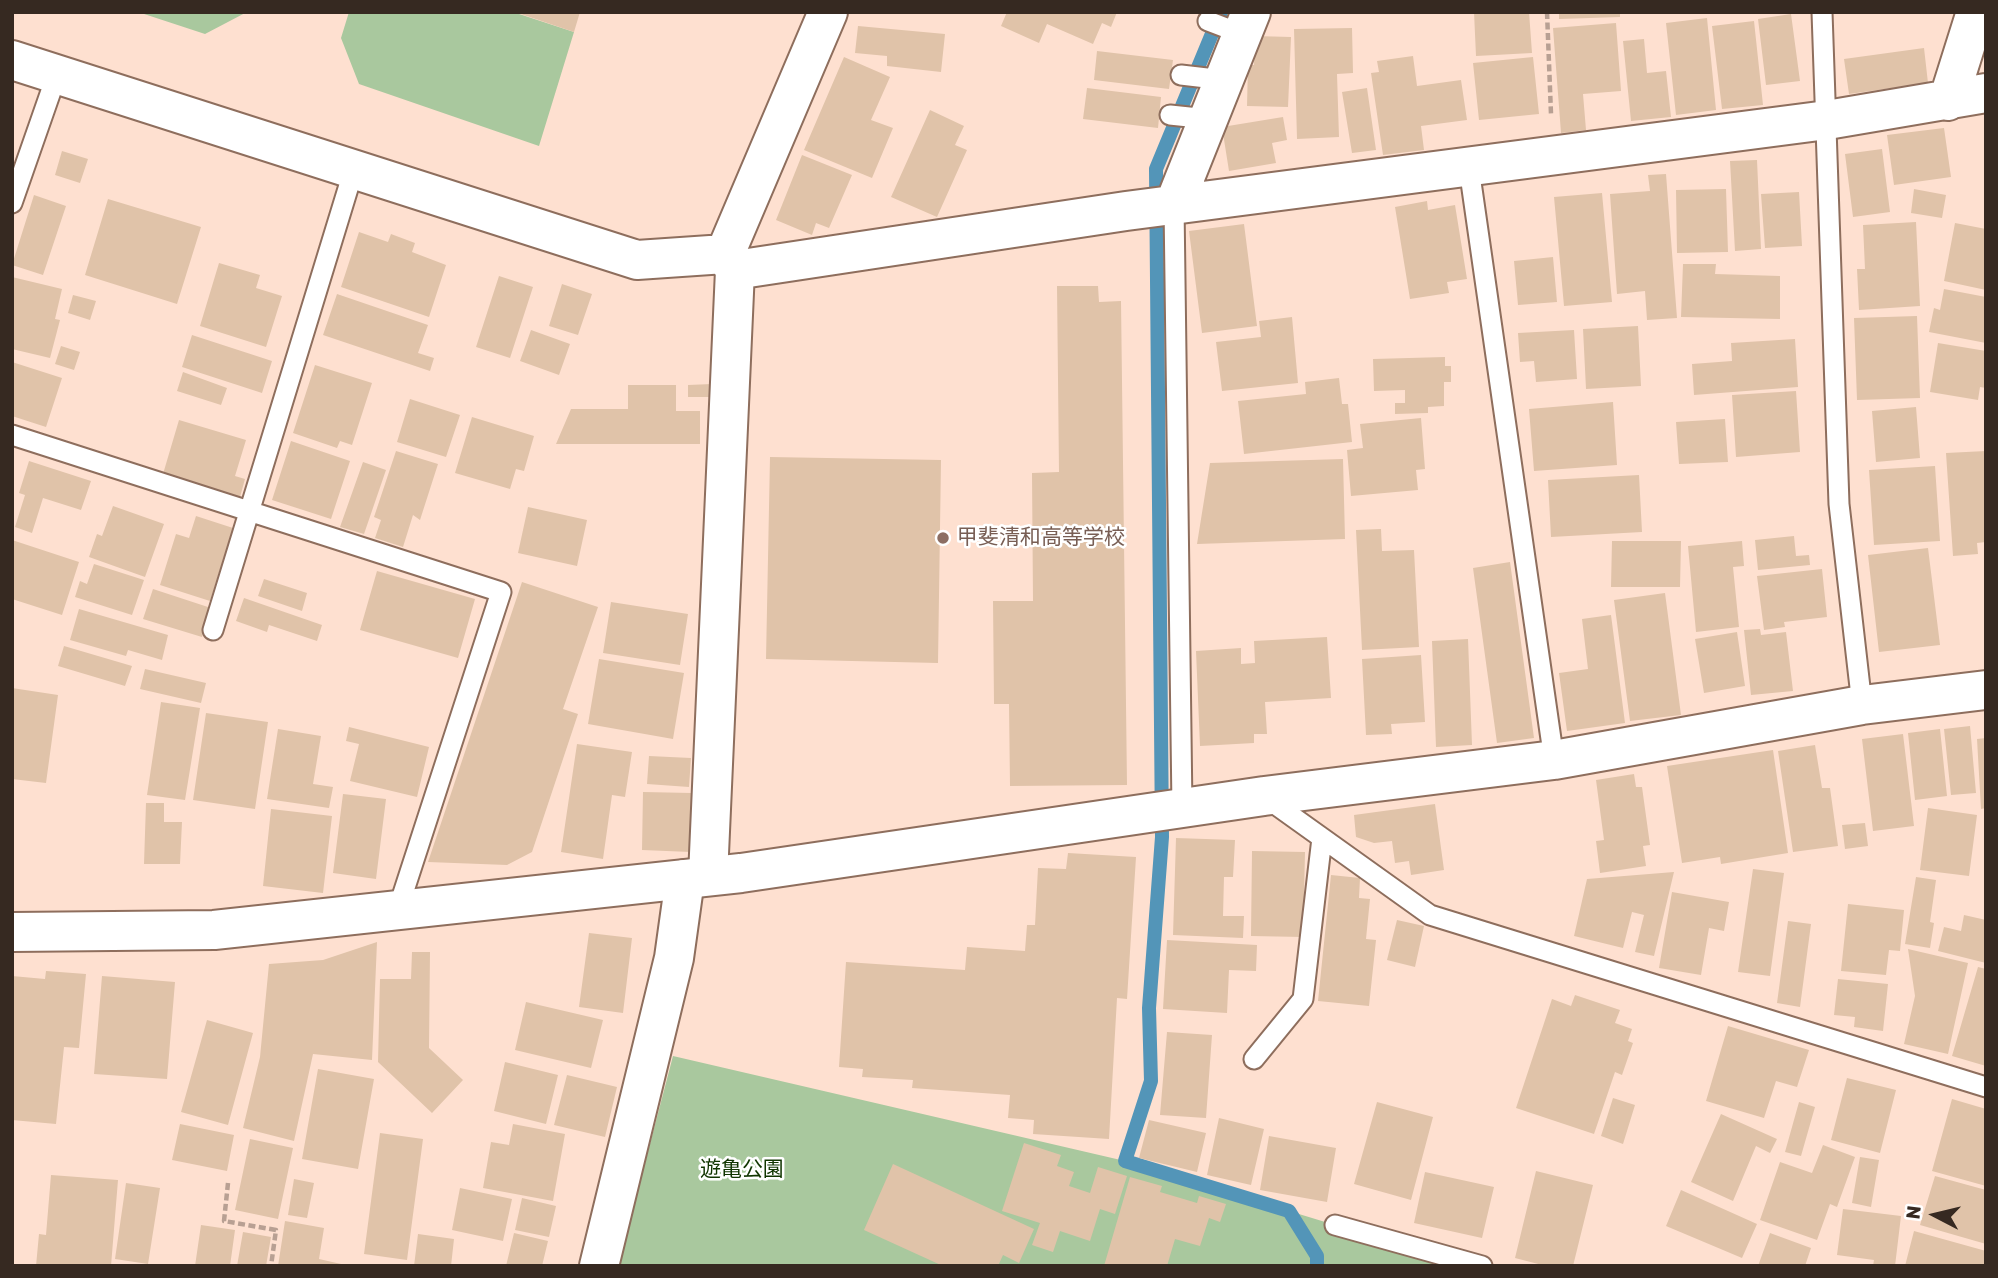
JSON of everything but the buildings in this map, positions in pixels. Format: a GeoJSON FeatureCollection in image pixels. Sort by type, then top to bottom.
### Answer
{"type":"FeatureCollection","features":[{"type":"Feature","properties":{"kind":"street"},"geometry":{"type":"LineString","coordinates":[[599,1266],[696,878],[730,262],[828,12]]}},
{"type":"Feature","properties":{"kind":"street"},"geometry":{"type":"LineString","coordinates":[[1948,101],[1976,12]]}},
{"type":"Feature","properties":{"kind":"street"},"geometry":{"type":"LineString","coordinates":[[1172,205],[1189,117],[1214,79],[1232,24]]}},
{"type":"Feature","properties":{"kind":"street"},"geometry":{"type":"LineString","coordinates":[[12,60],[637,260],[730,262],[1553,157],[1827,120],[1986,93]]}},
{"type":"Feature","properties":{"kind":"street"},"geometry":{"type":"LineString","coordinates":[[12,932],[214,930],[696,878],[1264,796],[1554,760],[1862,705],[1986,690]]}},
{"type":"Feature","properties":{"kind":"lane"},"geometry":{"type":"LineString","coordinates":[[1822,12],[1839,504],[1862,705]]}},
{"type":"Feature","properties":{"kind":"lane"},"geometry":{"type":"LineString","coordinates":[[12,203],[57,74]]}},
{"type":"Feature","properties":{"kind":"lane"},"geometry":{"type":"LineString","coordinates":[[1181,75],[1214,79]]}},
{"type":"Feature","properties":{"kind":"lane"},"geometry":{"type":"LineString","coordinates":[[1469,168],[1554,760]]}},
{"type":"Feature","properties":{"kind":"lane"},"geometry":{"type":"LineString","coordinates":[[213,630],[354,169]]}},
{"type":"Feature","properties":{"kind":"lane"},"geometry":{"type":"LineString","coordinates":[[1168,810],[1172,205]]}},
{"type":"Feature","properties":{"kind":"lane"},"geometry":{"type":"LineString","coordinates":[[12,435],[501,592],[398,909]]}},
{"type":"Feature","properties":{"kind":"lane"},"geometry":{"type":"LineString","coordinates":[[1264,796],[1430,915],[1986,1087]]}},
{"type":"Feature","properties":{"kind":"lane"},"geometry":{"type":"LineString","coordinates":[[1254,1059],[1303,999],[1322,838]]}},
{"type":"Feature","properties":{"kind":"lane"},"geometry":{"type":"LineString","coordinates":[[1335,1225],[1482,1266]]}},
{"type":"Feature","properties":{"kind":"path"},"geometry":{"type":"LineString","coordinates":[[1547,12],[1553,157]]}},
{"type":"Feature","properties":{"kind":"path"},"geometry":{"type":"LineString","coordinates":[[228,1183],[224,1221],[276,1230],[271,1266]]}},
{"type":"Feature","properties":{"kind":"green space"},"geometry":{"type":"Polygon","coordinates":[[[138,12],[247,12],[205,34],[138,12]]]}},
{"type":"Feature","properties":{"kind":"green space"},"geometry":{"type":"Polygon","coordinates":[[[349,12],[513,12],[574,32],[539,146],[359,84],[341,38],[349,12]]]}},
{"type":"Feature","properties":{"kind":"green space","name":"遊亀公園"},"geometry":{"type":"Polygon","coordinates":[[[673,1056],[1125,1161],[1335,1225],[1482,1266],[618,1266],[673,1056]]]}},
{"type":"Feature","properties":{"kind":"waterway"},"geometry":{"type":"LineString","coordinates":[[1221,12],[1156,169],[1162,837],[1149,1008],[1151,1081],[1125,1161],[1289,1211],[1317,1256],[1317,1266]]}},
{"type":"Feature","properties":{"kind":"place","name":"甲斐清和高等学校"},"geometry":{"type":"Point","coordinates":[943,538]}}]}
